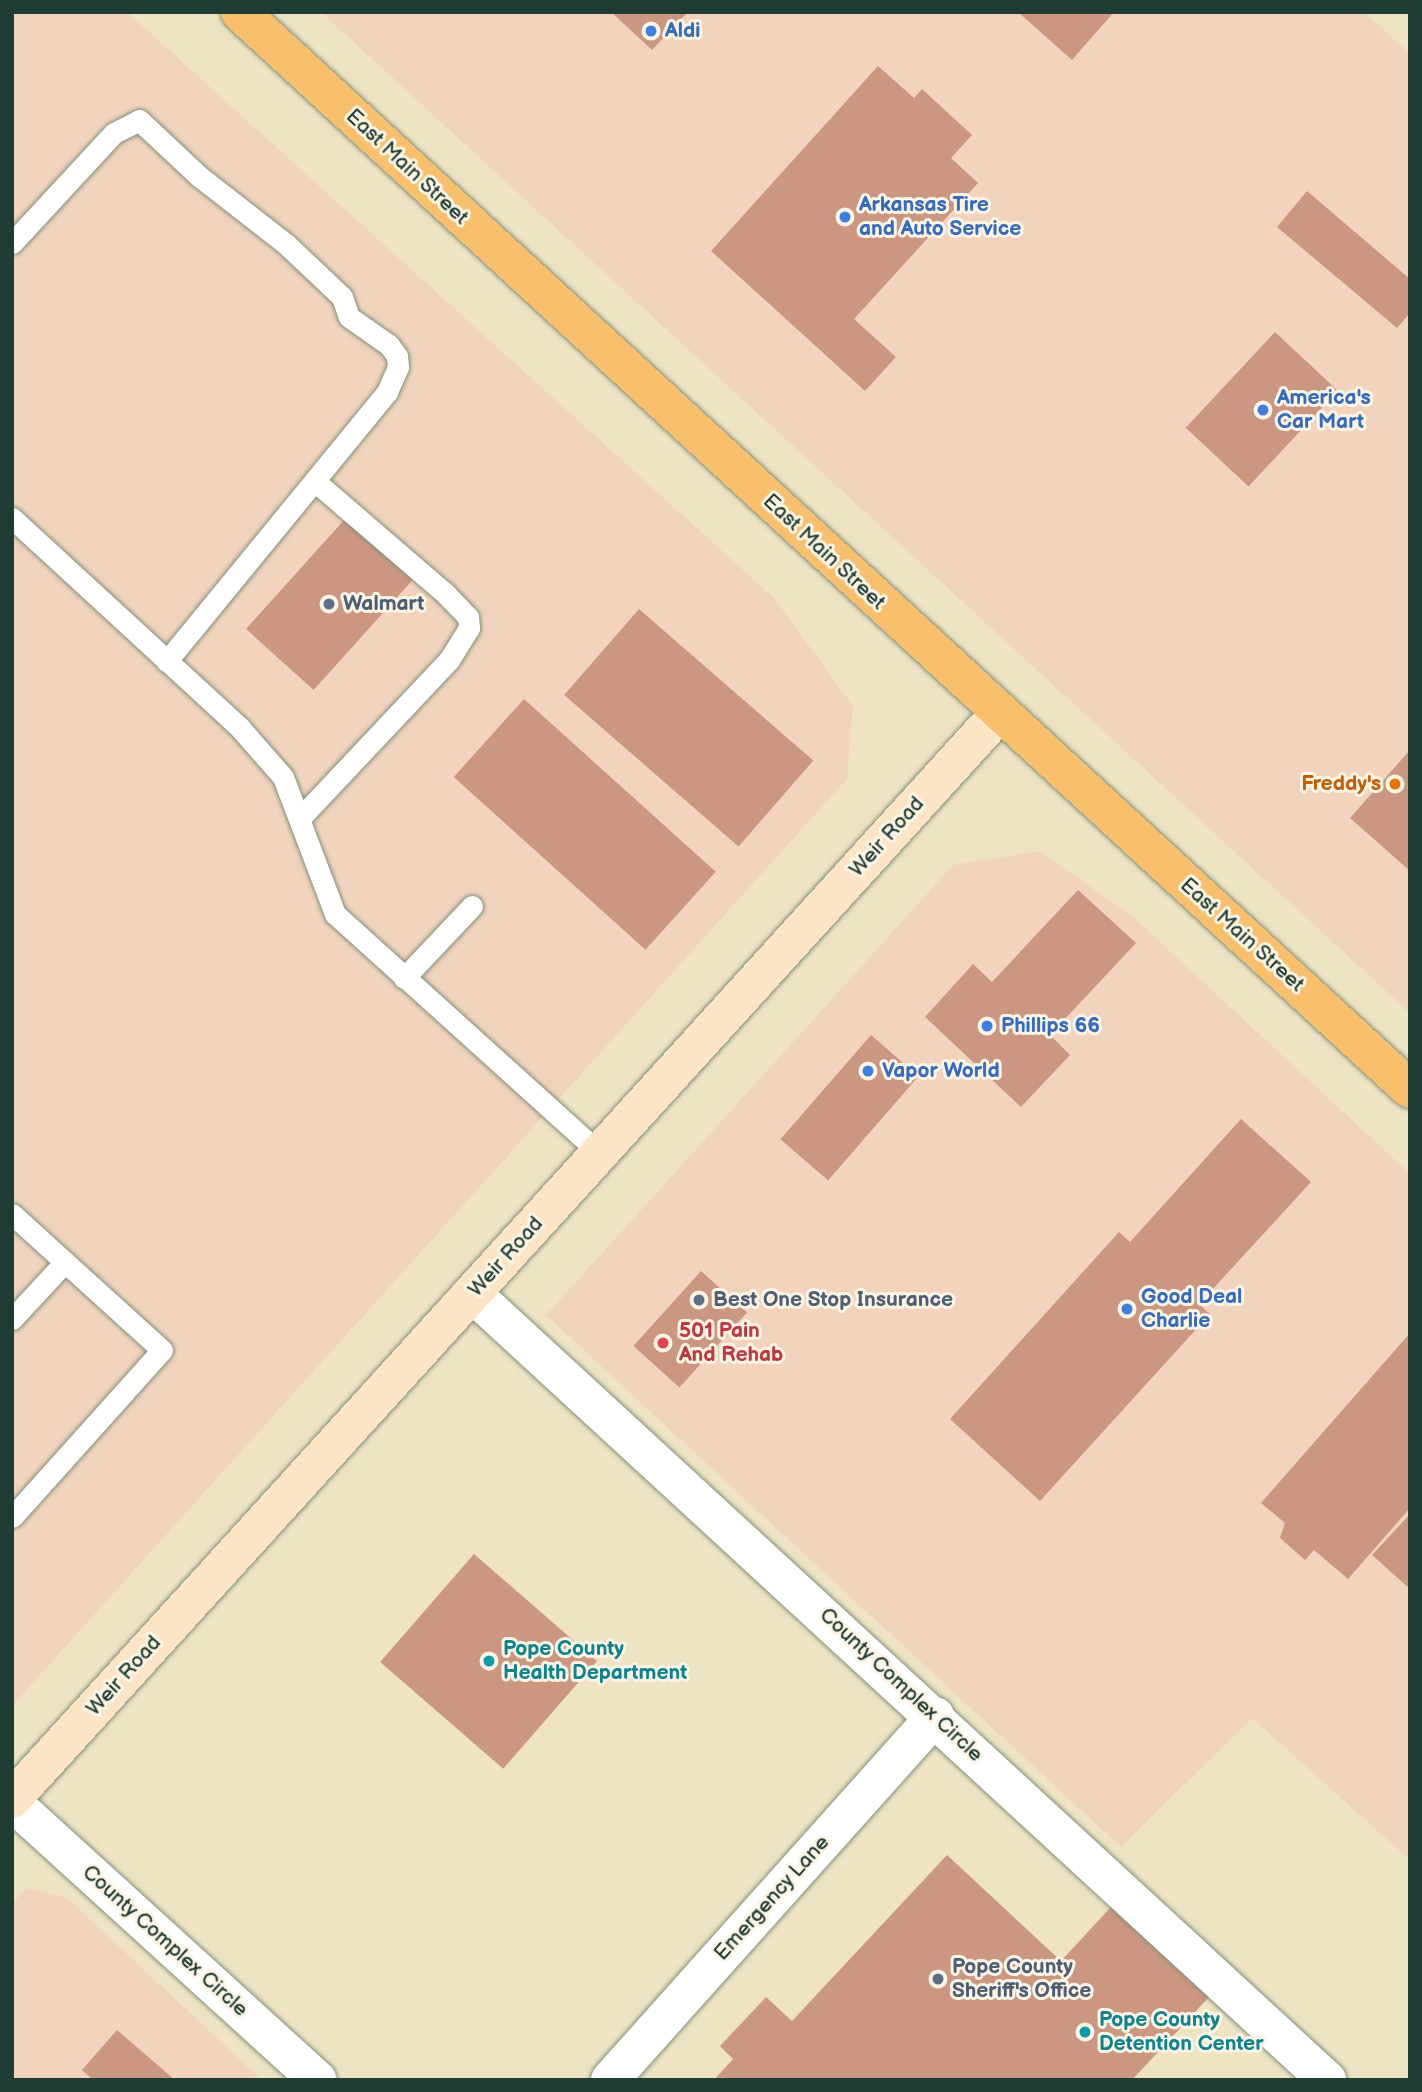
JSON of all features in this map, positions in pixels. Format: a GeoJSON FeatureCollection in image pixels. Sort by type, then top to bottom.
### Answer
{"type":"FeatureCollection","features":[{"type":"Feature","properties":{"kind":"main road","name":"East Main Street"},"geometry":{"type":"LineString","coordinates":[[240,12],[999,714],[1410,1088]]}},
{"type":"Feature","properties":{"kind":"main road","name":"Weir Road"},"geometry":{"type":"LineString","coordinates":[[12,1801],[999,714]]}},
{"type":"Feature","properties":{"kind":"street","name":"County Complex Circle"},"geometry":{"type":"LineString","coordinates":[[473,1294],[935,1716],[1327,2080]]}},
{"type":"Feature","properties":{"kind":"street","name":"Emergency Lane"},"geometry":{"type":"LineString","coordinates":[[610,2080],[935,1716]]}},
{"type":"Feature","properties":{"kind":"street","name":"County Complex Circle"},"geometry":{"type":"LineString","coordinates":[[12,1801],[318,2080]]}},
{"type":"Feature","properties":{"kind":"lane"},"geometry":{"type":"LineString","coordinates":[[12,243],[114,133],[139,120],[200,177],[286,244],[342,297],[349,317],[389,345],[397,356],[398,367],[387,392],[167,661]]}},
{"type":"Feature","properties":{"kind":"lane"},"geometry":{"type":"LineString","coordinates":[[301,817],[449,660],[469,628],[468,617],[446,594],[316,482]]}},
{"type":"Feature","properties":{"kind":"lane"},"geometry":{"type":"LineString","coordinates":[[12,518],[240,728],[283,777],[301,817],[335,914],[601,1154]]}},
{"type":"Feature","properties":{"kind":"lane"},"geometry":{"type":"LineString","coordinates":[[404,978],[472,905]]}},
{"type":"Feature","properties":{"kind":"lane"},"geometry":{"type":"LineString","coordinates":[[12,1214],[162,1350],[12,1517]]}},
{"type":"Feature","properties":{"kind":"lane"},"geometry":{"type":"LineString","coordinates":[[12,1319],[65,1262]]}},
{"type":"Feature","properties":{"kind":"shaded area"},"geometry":{"type":"Polygon","coordinates":[[[12,12],[127,12],[774,598],[853,706],[847,779],[12,1706],[12,12]]]}},
{"type":"Feature","properties":{"kind":"shaded area"},"geometry":{"type":"Polygon","coordinates":[[[321,12],[1364,12],[1410,54],[1410,1013],[321,12]]]}},
{"type":"Feature","properties":{"kind":"shaded area"},"geometry":{"type":"Polygon","coordinates":[[[1039,851],[1131,915],[1410,1174],[1410,1860],[1252,1718],[1121,1847],[546,1315],[953,865],[1039,851]]]}},
{"type":"Feature","properties":{"kind":"shaded area"},"geometry":{"type":"Polygon","coordinates":[[[26,1888],[67,1898],[262,2080],[12,2080],[12,1904],[26,1888]]]}},
{"type":"Feature","properties":{"kind":"building","name":"Aldi"},"geometry":{"type":"Polygon","coordinates":[[[611,12],[688,12],[652,50],[611,12]]]}},
{"type":"Feature","properties":{"kind":"building"},"geometry":{"type":"Polygon","coordinates":[[[1018,12],[1114,12],[1072,60],[1018,12]]]}},
{"type":"Feature","properties":{"kind":"building","name":"Arkansas Tire and Auto Service"},"geometry":{"type":"Polygon","coordinates":[[[878,66],[914,98],[922,89],[972,135],[951,158],[978,183],[854,319],[896,357],[865,391],[711,251],[878,66]]]}},
{"type":"Feature","properties":{"kind":"building"},"geometry":{"type":"Polygon","coordinates":[[[1307,191],[1410,279],[1410,313],[1397,328],[1277,227],[1307,191]]]}},
{"type":"Feature","properties":{"kind":"building","name":"America's Car Mart"},"geometry":{"type":"Polygon","coordinates":[[[1275,332],[1338,391],[1249,486],[1186,428],[1275,332]]]}},
{"type":"Feature","properties":{"kind":"building","name":"Walmart"},"geometry":{"type":"Polygon","coordinates":[[[345,519],[413,580],[314,690],[246,629],[345,519]]]}},
{"type":"Feature","properties":{"kind":"building"},"geometry":{"type":"Polygon","coordinates":[[[639,609],[813,761],[739,847],[564,695],[639,609]]]}},
{"type":"Feature","properties":{"kind":"building"},"geometry":{"type":"Polygon","coordinates":[[[524,699],[716,872],[645,950],[454,777],[524,699]]]}},
{"type":"Feature","properties":{"kind":"building","name":"Freddy's"},"geometry":{"type":"Polygon","coordinates":[[[1410,750],[1410,871],[1350,818],[1410,750]]]}},
{"type":"Feature","properties":{"kind":"building"},"geometry":{"type":"Polygon","coordinates":[[[1078,890],[1136,943],[1050,1035],[1070,1055],[1021,1107],[925,1017],[973,964],[992,982],[1078,890]]]}},
{"type":"Feature","properties":{"kind":"building"},"geometry":{"type":"Polygon","coordinates":[[[871,1035],[919,1076],[828,1180],[780,1139],[871,1035]]]}},
{"type":"Feature","properties":{"kind":"building","name":"Good Deal Charlie"},"geometry":{"type":"Polygon","coordinates":[[[1241,1119],[1311,1182],[1199,1304],[1210,1314],[1040,1501],[950,1419],[1119,1232],[1130,1242],[1241,1119]]]}},
{"type":"Feature","properties":{"kind":"building"},"geometry":{"type":"Polygon","coordinates":[[[701,1271],[747,1312],[679,1388],[633,1346],[701,1271]]]}},
{"type":"Feature","properties":{"kind":"building"},"geometry":{"type":"Polygon","coordinates":[[[1410,1333],[1410,1508],[1348,1579],[1314,1550],[1305,1560],[1280,1538],[1285,1523],[1261,1503],[1410,1333]]]}},
{"type":"Feature","properties":{"kind":"building"},"geometry":{"type":"Polygon","coordinates":[[[1410,1514],[1410,1589],[1372,1555],[1410,1514]]]}},
{"type":"Feature","properties":{"kind":"building","name":"Pope County Health Department"},"geometry":{"type":"Polygon","coordinates":[[[474,1554],[597,1661],[503,1769],[380,1662],[474,1554]]]}},
{"type":"Feature","properties":{"kind":"building","name":"Pope County Sheriff's Office"},"geometry":{"type":"Polygon","coordinates":[[[947,1855],[1061,1961],[1123,1894],[1221,1984],[1132,2080],[714,2080],[733,2059],[720,2046],[766,1997],[792,2021],[947,1855]]]}},
{"type":"Feature","properties":{"kind":"building"},"geometry":{"type":"Polygon","coordinates":[[[117,2030],[175,2080],[93,2080],[82,2070],[117,2030]]]}},
{"type":"Feature","properties":{"kind":"place","name":"Aldi"},"geometry":{"type":"Point","coordinates":[651,31]}},
{"type":"Feature","properties":{"kind":"place","name":"Arkansas Tire and Auto Service"},"geometry":{"type":"Point","coordinates":[845,217]}},
{"type":"Feature","properties":{"kind":"place","name":"America's Car Mart"},"geometry":{"type":"Point","coordinates":[1263,410]}},
{"type":"Feature","properties":{"kind":"place","name":"Walmart"},"geometry":{"type":"Point","coordinates":[329,604]}},
{"type":"Feature","properties":{"kind":"place","name":"Freddy's"},"geometry":{"type":"Point","coordinates":[1395,784]}},
{"type":"Feature","properties":{"kind":"place","name":"Phillips 66"},"geometry":{"type":"Point","coordinates":[987,1026]}},
{"type":"Feature","properties":{"kind":"place","name":"Vapor World"},"geometry":{"type":"Point","coordinates":[868,1071]}},
{"type":"Feature","properties":{"kind":"place","name":"Best One Stop Insurance"},"geometry":{"type":"Point","coordinates":[699,1300]}},
{"type":"Feature","properties":{"kind":"place","name":"Good Deal Charlie"},"geometry":{"type":"Point","coordinates":[1127,1309]}},
{"type":"Feature","properties":{"kind":"place","name":"501 Pain And Rehab"},"geometry":{"type":"Point","coordinates":[663,1343]}},
{"type":"Feature","properties":{"kind":"place","name":"Pope County Health Department"},"geometry":{"type":"Point","coordinates":[489,1661]}},
{"type":"Feature","properties":{"kind":"place","name":"Pope County Sheriff's Office"},"geometry":{"type":"Point","coordinates":[938,1979]}},
{"type":"Feature","properties":{"kind":"place","name":"Pope County Detention Center"},"geometry":{"type":"Point","coordinates":[1085,2032]}}]}
